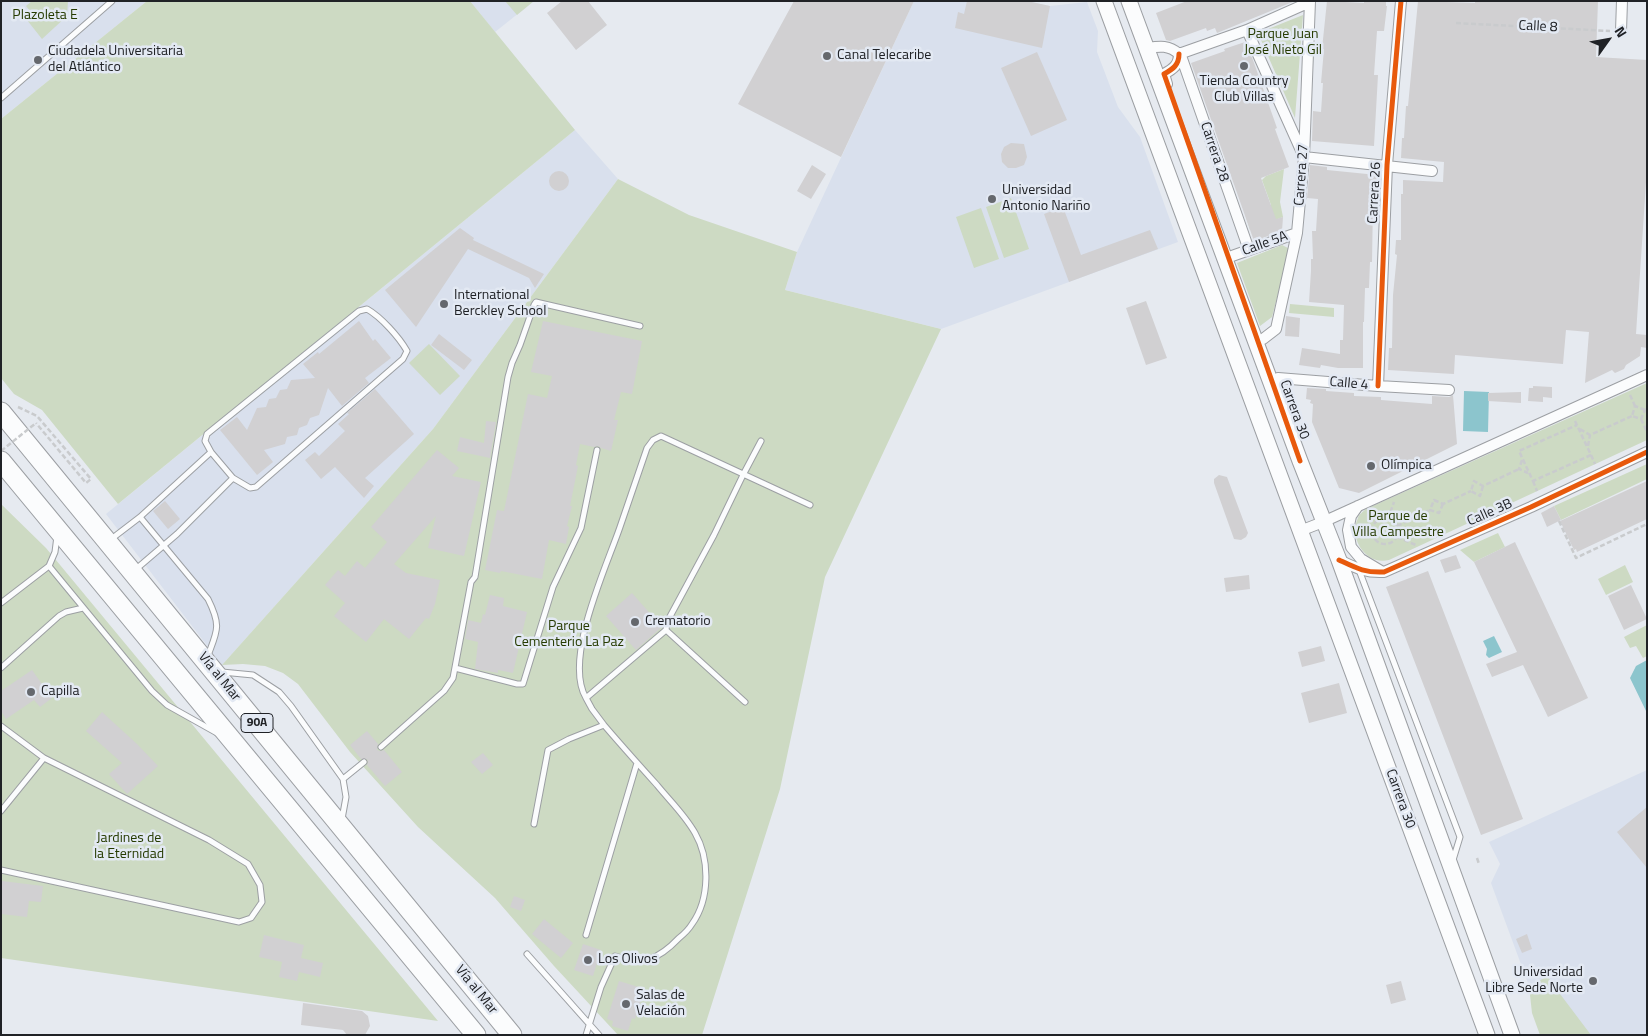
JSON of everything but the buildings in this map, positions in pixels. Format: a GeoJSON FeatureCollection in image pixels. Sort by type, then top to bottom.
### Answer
{"type":"FeatureCollection","features":[{"type":"Feature","properties":{"kind":"highway","name":"Vía al Mar"},"geometry":{"type":"LineString","coordinates":[[1,412],[512,1035]]}},
{"type":"Feature","properties":{"kind":"highway","name":"Vía al Mar"},"geometry":{"type":"LineString","coordinates":[[1,461],[476,1035]]}},
{"type":"Feature","properties":{"kind":"main road","name":"Carrera 30"},"geometry":{"type":"LineString","coordinates":[[1104,1],[1487,1035]]}},
{"type":"Feature","properties":{"kind":"main road","name":"Carrera 30"},"geometry":{"type":"LineString","coordinates":[[1130,1],[1300,461],[1339,560],[1512,1035]]}},
{"type":"Feature","properties":{"kind":"main road"},"geometry":{"type":"LineString","coordinates":[[1315,568],[1339,560]]}},
{"type":"Feature","properties":{"kind":"street","name":"Carrera 26"},"geometry":{"type":"LineString","coordinates":[[1378,386],[1387,165],[1401,1]]}},
{"type":"Feature","properties":{"kind":"street"},"geometry":{"type":"LineString","coordinates":[[1620,32],[1622,1]]}},
{"type":"Feature","properties":{"kind":"street"},"geometry":{"type":"LineString","coordinates":[[1148,48],[1168,47],[1179,53],[1247,30],[1310,2]]}},
{"type":"Feature","properties":{"kind":"street","name":"Carrera 27"},"geometry":{"type":"LineString","coordinates":[[1263,339],[1276,329],[1297,233],[1304,157],[1310,2]]}},
{"type":"Feature","properties":{"kind":"street"},"geometry":{"type":"LineString","coordinates":[[1247,30],[1304,157],[1432,171]]}},
{"type":"Feature","properties":{"kind":"street"},"geometry":{"type":"LineString","coordinates":[[1179,53],[1179,61],[1176,66],[1164,74],[1300,461]]}},
{"type":"Feature","properties":{"kind":"street","name":"Carrera 28"},"geometry":{"type":"LineString","coordinates":[[1179,53],[1248,250]]}},
{"type":"Feature","properties":{"kind":"street","name":"Calle 5A"},"geometry":{"type":"LineString","coordinates":[[1232,256],[1297,233]]}},
{"type":"Feature","properties":{"kind":"street"},"geometry":{"type":"LineString","coordinates":[[1300,531],[1647,375]]}},
{"type":"Feature","properties":{"kind":"street","name":"Calle 4"},"geometry":{"type":"LineString","coordinates":[[1278,378],[1449,390]]}},
{"type":"Feature","properties":{"kind":"street","name":"Calle 3B"},"geometry":{"type":"LineString","coordinates":[[1339,560],[1359,570],[1372,573],[1384,572],[1523,511],[1647,452]]}},
{"type":"Feature","properties":{"kind":"street"},"geometry":{"type":"LineString","coordinates":[[1359,505],[1351,516],[1348,530],[1351,547],[1361,559],[1384,572]]}},
{"type":"Feature","properties":{"kind":"lane"},"geometry":{"type":"LineString","coordinates":[[1,98],[112,1]]}},
{"type":"Feature","properties":{"kind":"lane"},"geometry":{"type":"LineString","coordinates":[[381,747],[444,691],[453,678],[470,582],[474,577],[508,377],[534,305],[536,302],[640,326]]}},
{"type":"Feature","properties":{"kind":"lane"},"geometry":{"type":"LineString","coordinates":[[367,309],[375,314],[403,344],[407,351],[403,360],[256,487],[250,488],[232,478],[211,452],[205,441],[207,434],[359,311],[367,309]]}},
{"type":"Feature","properties":{"kind":"lane"},"geometry":{"type":"LineString","coordinates":[[586,1035],[600,987],[615,956],[643,962],[660,955],[693,924],[701,905],[705,888],[706,869],[703,850],[695,833],[684,816],[592,710],[581,690],[579,678],[579,660],[591,604],[620,528],[647,448],[653,440],[661,436],[810,505]]}},
{"type":"Feature","properties":{"kind":"lane"},"geometry":{"type":"LineString","coordinates":[[586,698],[666,630],[667,622],[762,441]]}},
{"type":"Feature","properties":{"kind":"lane"},"geometry":{"type":"LineString","coordinates":[[455,668],[517,684],[524,684],[553,588],[581,528],[597,450]]}},
{"type":"Feature","properties":{"kind":"lane"},"geometry":{"type":"LineString","coordinates":[[108,542],[140,517],[211,452]]}},
{"type":"Feature","properties":{"kind":"lane"},"geometry":{"type":"LineString","coordinates":[[133,572],[177,534],[232,478]]}},
{"type":"Feature","properties":{"kind":"lane"},"geometry":{"type":"LineString","coordinates":[[140,517],[208,599],[216,615],[217,633],[210,666],[253,675],[279,692],[343,779],[346,796],[341,826]]}},
{"type":"Feature","properties":{"kind":"lane"},"geometry":{"type":"LineString","coordinates":[[1,603],[49,566],[55,552],[58,530]]}},
{"type":"Feature","properties":{"kind":"lane"},"geometry":{"type":"LineString","coordinates":[[49,566],[152,691],[167,705],[236,745]]}},
{"type":"Feature","properties":{"kind":"lane"},"geometry":{"type":"LineString","coordinates":[[1359,570],[1460,837],[1450,868]]}},
{"type":"Feature","properties":{"kind":"lane"},"geometry":{"type":"LineString","coordinates":[[1,668],[59,616],[66,612],[83,608]]}},
{"type":"Feature","properties":{"kind":"lane"},"geometry":{"type":"LineString","coordinates":[[666,630],[745,702]]}},
{"type":"Feature","properties":{"kind":"lane"},"geometry":{"type":"LineString","coordinates":[[534,824],[548,750],[604,725]]}},
{"type":"Feature","properties":{"kind":"lane"},"geometry":{"type":"LineString","coordinates":[[1,726],[44,758],[209,840],[248,864],[260,885],[262,902],[252,918],[239,922],[1,870]]}},
{"type":"Feature","properties":{"kind":"lane"},"geometry":{"type":"LineString","coordinates":[[1,811],[44,758]]}},
{"type":"Feature","properties":{"kind":"lane"},"geometry":{"type":"LineString","coordinates":[[343,779],[364,762]]}},
{"type":"Feature","properties":{"kind":"lane"},"geometry":{"type":"LineString","coordinates":[[586,935],[637,763]]}},
{"type":"Feature","properties":{"kind":"lane"},"geometry":{"type":"LineString","coordinates":[[526,954],[599,1035]]}},
{"type":"Feature","properties":{"kind":"path"},"geometry":{"type":"LineString","coordinates":[[1628,391],[1636,406],[1646,410],[1641,419]]}},
{"type":"Feature","properties":{"kind":"path"},"geometry":{"type":"LineString","coordinates":[[1632,416],[1636,406]]}},
{"type":"Feature","properties":{"kind":"path"},"geometry":{"type":"LineString","coordinates":[[1,451],[36,423],[86,483],[91,480],[37,416]]}},
{"type":"Feature","properties":{"kind":"path"},"geometry":{"type":"LineString","coordinates":[[1590,435],[1632,416],[1641,419],[1647,432]]}},
{"type":"Feature","properties":{"kind":"path"},"geometry":{"type":"LineString","coordinates":[[1537,491],[1519,451],[1577,425],[1590,435]]}},
{"type":"Feature","properties":{"kind":"path"},"geometry":{"type":"LineString","coordinates":[[1580,429],[1595,464]]}},
{"type":"Feature","properties":{"kind":"path"},"geometry":{"type":"LineString","coordinates":[[1588,448],[1590,435]]}},
{"type":"Feature","properties":{"kind":"path"},"geometry":{"type":"LineString","coordinates":[[1533,481],[1591,455]]}},
{"type":"Feature","properties":{"kind":"path"},"geometry":{"type":"LineString","coordinates":[[1520,469],[1522,458]]}},
{"type":"Feature","properties":{"kind":"path"},"geometry":{"type":"LineString","coordinates":[[1520,469],[1529,474]]}},
{"type":"Feature","properties":{"kind":"path"},"geometry":{"type":"LineString","coordinates":[[1471,491],[1480,496],[1483,486],[1520,469]]}},
{"type":"Feature","properties":{"kind":"path"},"geometry":{"type":"LineString","coordinates":[[1430,510],[1439,513],[1443,504],[1471,491],[1474,481],[1483,486]]}},
{"type":"Feature","properties":{"kind":"path"},"geometry":{"type":"LineString","coordinates":[[1388,519],[1395,498]]}},
{"type":"Feature","properties":{"kind":"path"},"geometry":{"type":"LineString","coordinates":[[1397,526],[1430,510],[1434,500],[1443,504]]}},
{"type":"Feature","properties":{"kind":"path"},"geometry":{"type":"LineString","coordinates":[[1384,518],[1395,523],[1397,526],[1397,536],[1392,542],[1384,544],[1377,542],[1372,535],[1372,527],[1377,521],[1384,518]]}},
{"type":"Feature","properties":{"kind":"path"},"geometry":{"type":"LineString","coordinates":[[1559,521],[1576,558],[1647,524]]}},
{"type":"Feature","properties":{"kind":"path"},"geometry":{"type":"LineString","coordinates":[[1397,536],[1417,546]]}},
{"type":"Feature","properties":{"kind":"path"},"geometry":{"type":"LineString","coordinates":[[1477,858],[1479,864]]}},
{"type":"Feature","properties":{"kind":"shaded area","name":"Ciudadela Universitaria del Atlántico"},"geometry":{"type":"Polygon","coordinates":[[[1,1],[147,1],[1,119],[1,1]]]}},
{"type":"Feature","properties":{"kind":"shaded area"},"geometry":{"type":"Polygon","coordinates":[[[470,1],[534,1],[495,32],[470,1]]]}},
{"type":"Feature","properties":{"kind":"shaded area","name":"Universidad Antonio Nariño"},"geometry":{"type":"Polygon","coordinates":[[[914,1],[1027,1],[1050,6],[1087,2],[1098,31],[1097,52],[1118,107],[1140,137],[1178,242],[941,329],[785,290],[797,252],[914,1]]]}},
{"type":"Feature","properties":{"kind":"shaded area","name":"International Berckley School"},"geometry":{"type":"Polygon","coordinates":[[[575,130],[618,179],[433,429],[222,665],[106,514],[575,130]]]}},
{"type":"Feature","properties":{"kind":"shaded area"},"geometry":{"type":"Polygon","coordinates":[[[1647,770],[1647,1035],[1554,1035],[1532,1004],[1529,986],[1491,883],[1500,864],[1489,842],[1647,770]]]}},
{"type":"Feature","properties":{"kind":"green space","name":"Plazoleta E"},"geometry":{"type":"Polygon","coordinates":[[[32,1],[68,1],[67,16],[42,39],[27,20],[30,11],[26,6],[32,1]]]}},
{"type":"Feature","properties":{"kind":"green space"},"geometry":{"type":"Polygon","coordinates":[[[147,1],[470,1],[575,130],[118,504],[42,410],[14,394],[1,378],[1,119],[147,1]]]}},
{"type":"Feature","properties":{"kind":"green space"},"geometry":{"type":"Polygon","coordinates":[[[505,1],[534,1],[517,15],[505,1]]]}},
{"type":"Feature","properties":{"kind":"green space","name":"Parque Juan José Nieto Gil"},"geometry":{"type":"Polygon","coordinates":[[[1303,15],[1295,118],[1258,33],[1303,15]]]}},
{"type":"Feature","properties":{"kind":"green space"},"geometry":{"type":"Polygon","coordinates":[[[1284,169],[1280,202],[1283,217],[1250,230],[1245,214],[1271,205],[1262,180],[1266,176],[1284,169]]]}},
{"type":"Feature","properties":{"kind":"green space","name":"Parque Cementerio La Paz"},"geometry":{"type":"Polygon","coordinates":[[[618,179],[689,215],[797,252],[785,290],[941,329],[825,577],[780,789],[702,1035],[618,1035],[554,966],[495,898],[418,827],[350,752],[298,684],[283,673],[265,666],[222,665],[433,429],[618,179]]]}},
{"type":"Feature","properties":{"kind":"green space"},"geometry":{"type":"Polygon","coordinates":[[[1011,198],[1029,249],[1004,258],[986,207],[1011,198]]]}},
{"type":"Feature","properties":{"kind":"green space"},"geometry":{"type":"Polygon","coordinates":[[[981,208],[999,259],[974,268],[956,217],[981,208]]]}},
{"type":"Feature","properties":{"kind":"green space"},"geometry":{"type":"Polygon","coordinates":[[[1282,245],[1288,248],[1289,251],[1272,317],[1260,326],[1237,263],[1282,245]]]}},
{"type":"Feature","properties":{"kind":"green space"},"geometry":{"type":"Polygon","coordinates":[[[1290,304],[1334,308],[1334,317],[1289,313],[1290,304]]]}},
{"type":"Feature","properties":{"kind":"green space"},"geometry":{"type":"Polygon","coordinates":[[[429,344],[460,376],[440,395],[409,363],[429,344]]]}},
{"type":"Feature","properties":{"kind":"green space","name":"Parque de Villa Campestre"},"geometry":{"type":"Polygon","coordinates":[[[1647,383],[1647,440],[1389,560],[1373,559],[1366,555],[1357,542],[1355,534],[1359,515],[1366,509],[1647,383]]]}},
{"type":"Feature","properties":{"kind":"green space"},"geometry":{"type":"Polygon","coordinates":[[[1647,464],[1647,479],[1561,520],[1554,506],[1647,464]]]}},
{"type":"Feature","properties":{"kind":"green space","name":"Jardines de la Eternidad"},"geometry":{"type":"Polygon","coordinates":[[[1,504],[46,548],[438,1021],[1,958],[1,504]]]}},
{"type":"Feature","properties":{"kind":"green space"},"geometry":{"type":"Polygon","coordinates":[[[1498,533],[1505,547],[1474,562],[1460,550],[1498,533]]]}},
{"type":"Feature","properties":{"kind":"green space"},"geometry":{"type":"Polygon","coordinates":[[[1625,565],[1633,582],[1606,595],[1598,579],[1625,565]]]}},
{"type":"Feature","properties":{"kind":"green space"},"geometry":{"type":"Polygon","coordinates":[[[1647,625],[1647,656],[1643,658],[1636,646],[1630,648],[1624,637],[1647,625]]]}},
{"type":"Feature","properties":{"kind":"green space"},"geometry":{"type":"Polygon","coordinates":[[[1548,976],[1591,1035],[1540,1035],[1532,1013],[1529,986],[1548,976]]]}},
{"type":"Feature","properties":{"kind":"water"},"geometry":{"type":"Polygon","coordinates":[[[1464,391],[1489,392],[1488,432],[1463,431],[1464,391]]]}},
{"type":"Feature","properties":{"kind":"water"},"geometry":{"type":"Polygon","coordinates":[[[1494,636],[1502,652],[1489,658],[1486,655],[1487,649],[1483,641],[1494,636]]]}},
{"type":"Feature","properties":{"kind":"water"},"geometry":{"type":"Polygon","coordinates":[[[1647,660],[1647,713],[1630,678],[1636,666],[1647,660]]]}},
{"type":"Feature","properties":{"kind":"cycle path"},"geometry":{"type":"LineString","coordinates":[[1378,386],[1387,165],[1401,1]]}},
{"type":"Feature","properties":{"kind":"cycle path"},"geometry":{"type":"LineString","coordinates":[[1179,54],[1175,66],[1164,74],[1300,461]]}},
{"type":"Feature","properties":{"kind":"cycle path"},"geometry":{"type":"LineString","coordinates":[[1339,560],[1366,571],[1384,572],[1531,507],[1647,452]]}},
{"type":"Feature","properties":{"kind":"place","name":"Canal Telecaribe"},"geometry":{"type":"Point","coordinates":[827,56]}},
{"type":"Feature","properties":{"kind":"place","name":"Ciudadela Universitaria del Atlántico"},"geometry":{"type":"Point","coordinates":[38,60]}},
{"type":"Feature","properties":{"kind":"place","name":"Tienda Country Club Villas"},"geometry":{"type":"Point","coordinates":[1244,66]}},
{"type":"Feature","properties":{"kind":"place","name":"Universidad Antonio Nariño"},"geometry":{"type":"Point","coordinates":[992,199]}},
{"type":"Feature","properties":{"kind":"place","name":"International Berckley School"},"geometry":{"type":"Point","coordinates":[444,304]}},
{"type":"Feature","properties":{"kind":"place","name":"Olímpica"},"geometry":{"type":"Point","coordinates":[1371,466]}},
{"type":"Feature","properties":{"kind":"place","name":"Crematorio"},"geometry":{"type":"Point","coordinates":[635,622]}},
{"type":"Feature","properties":{"kind":"place","name":"Capilla"},"geometry":{"type":"Point","coordinates":[31,692]}},
{"type":"Feature","properties":{"kind":"place","name":"Los Olivos"},"geometry":{"type":"Point","coordinates":[588,960]}},
{"type":"Feature","properties":{"kind":"place","name":"Universidad Libre Sede Norte"},"geometry":{"type":"Point","coordinates":[1593,981]}},
{"type":"Feature","properties":{"kind":"place","name":"Salas de Velación"},"geometry":{"type":"Point","coordinates":[626,1004]}}]}
